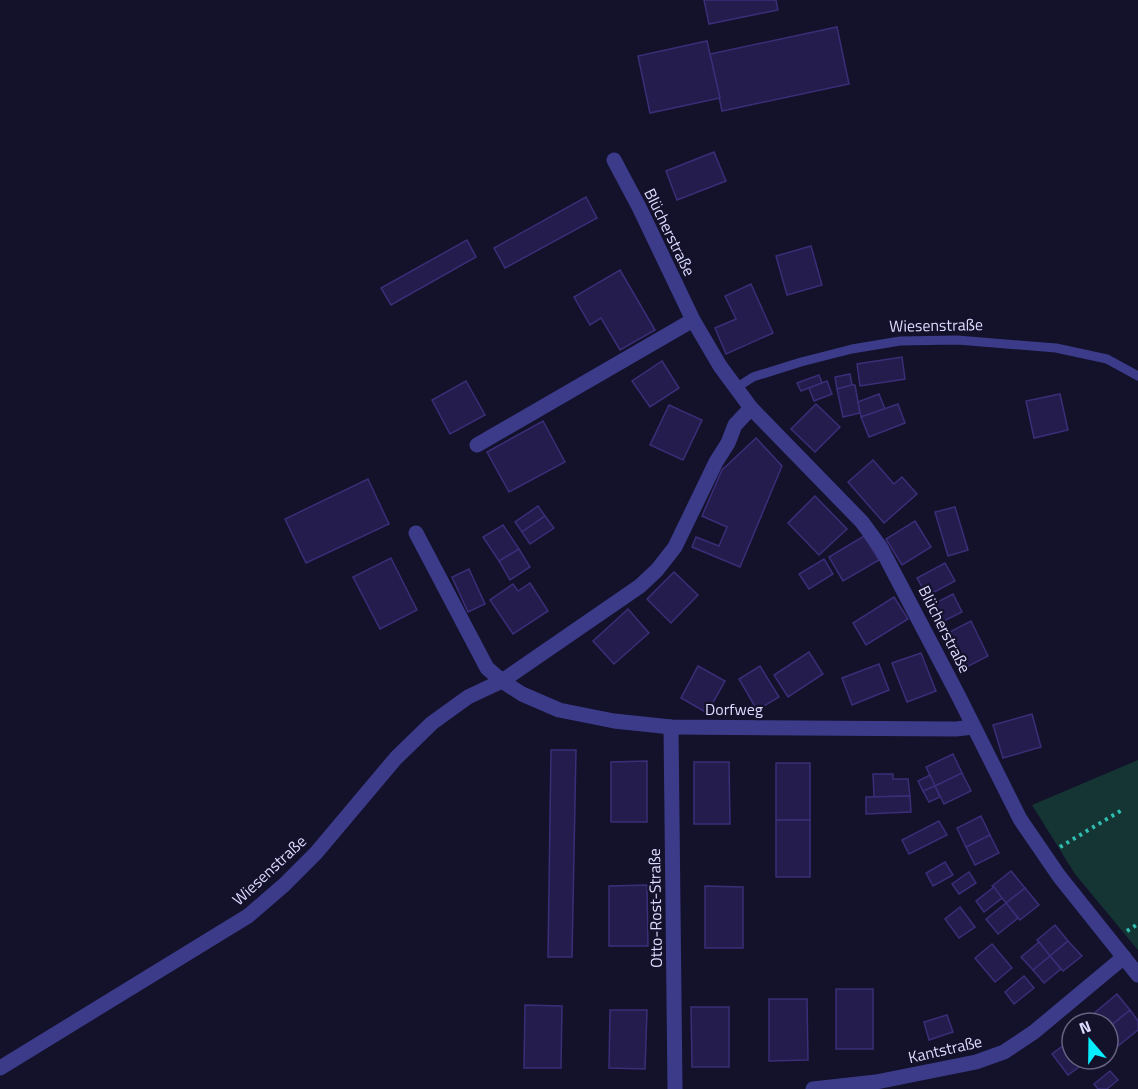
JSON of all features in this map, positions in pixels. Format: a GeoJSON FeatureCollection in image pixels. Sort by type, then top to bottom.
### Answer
{"type":"FeatureCollection","features":[{"type":"Feature","properties":{"kind":"street","name":"Blücherstraße"},"geometry":{"type":"LineString","coordinates":[[614,160],[693,320],[720,366],[751,408],[862,522],[881,548],[903,586],[1020,819],[1044,857],[1138,975]]}},
{"type":"Feature","properties":{"kind":"street"},"geometry":{"type":"LineString","coordinates":[[477,445],[693,320]]}},
{"type":"Feature","properties":{"kind":"street","name":"Wiesenstraße"},"geometry":{"type":"LineString","coordinates":[[0,1068],[248,916],[316,853],[396,758],[432,723],[468,697],[502,681],[640,586],[675,548],[735,425],[751,408]]}},
{"type":"Feature","properties":{"kind":"street"},"geometry":{"type":"LineString","coordinates":[[416,533],[488,668],[502,681]]}},
{"type":"Feature","properties":{"kind":"street","name":"Dorfweg"},"geometry":{"type":"LineString","coordinates":[[502,681],[522,694],[559,710],[614,721],[671,727],[964,729],[973,726]]}},
{"type":"Feature","properties":{"kind":"street","name":"Otto-Rost-Straße"},"geometry":{"type":"LineString","coordinates":[[671,727],[675,1089]]}},
{"type":"Feature","properties":{"kind":"street","name":"Kantstraße"},"geometry":{"type":"LineString","coordinates":[[813,1089],[876,1082],[976,1062],[1004,1052],[1034,1032],[1124,957]]}},
{"type":"Feature","properties":{"kind":"lane","name":"Wiesenstraße"},"geometry":{"type":"LineString","coordinates":[[736,388],[753,377],[801,362],[852,349],[900,341],[957,340],[1056,348],[1107,359],[1138,375]]}},
{"type":"Feature","properties":{"kind":"path"},"geometry":{"type":"LineString","coordinates":[[1044,857],[1122,810]]}},
{"type":"Feature","properties":{"kind":"green space"},"geometry":{"type":"Polygon","coordinates":[[[1138,760],[1138,950],[1075,874],[1032,805],[1138,760]]]}},
{"type":"Feature","properties":{"kind":"building"},"geometry":{"type":"Polygon","coordinates":[[[704,0],[776,0],[778,10],[709,24],[704,0]]]}},
{"type":"Feature","properties":{"kind":"building"},"geometry":{"type":"Polygon","coordinates":[[[837,27],[849,84],[722,111],[710,54],[837,27]]]}},
{"type":"Feature","properties":{"kind":"building"},"geometry":{"type":"Polygon","coordinates":[[[707,41],[720,98],[650,113],[638,56],[707,41]]]}},
{"type":"Feature","properties":{"kind":"building"},"geometry":{"type":"Polygon","coordinates":[[[714,152],[726,181],[677,200],[666,171],[714,152]]]}},
{"type":"Feature","properties":{"kind":"building"},"geometry":{"type":"Polygon","coordinates":[[[586,197],[597,218],[505,268],[494,248],[586,197]]]}},
{"type":"Feature","properties":{"kind":"building"},"geometry":{"type":"Polygon","coordinates":[[[467,240],[476,257],[391,305],[381,288],[467,240]]]}},
{"type":"Feature","properties":{"kind":"building"},"geometry":{"type":"Polygon","coordinates":[[[811,246],[822,285],[787,295],[776,256],[811,246]]]}},
{"type":"Feature","properties":{"kind":"building"},"geometry":{"type":"Polygon","coordinates":[[[620,270],[655,330],[620,350],[601,318],[590,325],[574,297],[620,270]]]}},
{"type":"Feature","properties":{"kind":"building"},"geometry":{"type":"Polygon","coordinates":[[[751,284],[773,333],[726,354],[715,328],[736,319],[725,296],[751,284]]]}},
{"type":"Feature","properties":{"kind":"building"},"geometry":{"type":"Polygon","coordinates":[[[902,357],[905,379],[860,386],[857,364],[902,357]]]}},
{"type":"Feature","properties":{"kind":"building"},"geometry":{"type":"Polygon","coordinates":[[[662,361],[679,388],[650,407],[632,381],[662,361]]]}},
{"type":"Feature","properties":{"kind":"building"},"geometry":{"type":"Polygon","coordinates":[[[850,374],[852,385],[837,389],[835,377],[850,374]]]}},
{"type":"Feature","properties":{"kind":"building"},"geometry":{"type":"Polygon","coordinates":[[[819,375],[822,383],[801,391],[797,383],[819,375]]]}},
{"type":"Feature","properties":{"kind":"building"},"geometry":{"type":"Polygon","coordinates":[[[466,381],[485,415],[450,434],[432,400],[466,381]]]}},
{"type":"Feature","properties":{"kind":"building"},"geometry":{"type":"Polygon","coordinates":[[[827,381],[832,394],[814,401],[809,388],[827,381]]]}},
{"type":"Feature","properties":{"kind":"building"},"geometry":{"type":"Polygon","coordinates":[[[855,385],[860,413],[843,417],[837,389],[855,385]]]}},
{"type":"Feature","properties":{"kind":"building"},"geometry":{"type":"Polygon","coordinates":[[[879,394],[885,409],[861,417],[858,402],[879,394]]]}},
{"type":"Feature","properties":{"kind":"building"},"geometry":{"type":"Polygon","coordinates":[[[1060,394],[1068,430],[1034,438],[1026,401],[1060,394]]]}},
{"type":"Feature","properties":{"kind":"building"},"geometry":{"type":"Polygon","coordinates":[[[816,404],[840,427],[815,452],[791,429],[816,404]]]}},
{"type":"Feature","properties":{"kind":"building"},"geometry":{"type":"Polygon","coordinates":[[[898,404],[905,423],[869,437],[861,417],[898,404]]]}},
{"type":"Feature","properties":{"kind":"building"},"geometry":{"type":"Polygon","coordinates":[[[669,405],[702,420],[683,460],[650,445],[669,405]]]}},
{"type":"Feature","properties":{"kind":"building"},"geometry":{"type":"Polygon","coordinates":[[[543,421],[565,462],[509,492],[487,452],[543,421]]]}},
{"type":"Feature","properties":{"kind":"building"},"geometry":{"type":"Polygon","coordinates":[[[756,438],[782,466],[740,567],[692,547],[696,537],[719,546],[727,527],[702,516],[722,470],[756,438]]]}},
{"type":"Feature","properties":{"kind":"building"},"geometry":{"type":"Polygon","coordinates":[[[873,460],[894,484],[902,477],[917,494],[884,523],[848,482],[873,460]]]}},
{"type":"Feature","properties":{"kind":"building"},"geometry":{"type":"Polygon","coordinates":[[[368,479],[389,524],[306,563],[285,519],[368,479]]]}},
{"type":"Feature","properties":{"kind":"building"},"geometry":{"type":"Polygon","coordinates":[[[815,496],[847,529],[819,555],[788,523],[815,496]]]}},
{"type":"Feature","properties":{"kind":"building"},"geometry":{"type":"Polygon","coordinates":[[[538,506],[545,516],[522,532],[515,522],[538,506]]]}},
{"type":"Feature","properties":{"kind":"building"},"geometry":{"type":"Polygon","coordinates":[[[955,507],[968,550],[948,556],[935,512],[955,507]]]}},
{"type":"Feature","properties":{"kind":"building"},"geometry":{"type":"Polygon","coordinates":[[[545,516],[554,528],[530,544],[522,532],[545,516]]]}},
{"type":"Feature","properties":{"kind":"building"},"geometry":{"type":"Polygon","coordinates":[[[915,521],[931,547],[902,565],[886,539],[915,521]]]}},
{"type":"Feature","properties":{"kind":"building"},"geometry":{"type":"Polygon","coordinates":[[[503,525],[519,549],[499,561],[483,537],[503,525]]]}},
{"type":"Feature","properties":{"kind":"building"},"geometry":{"type":"Polygon","coordinates":[[[864,536],[879,560],[843,581],[829,557],[864,536]]]}},
{"type":"Feature","properties":{"kind":"building"},"geometry":{"type":"Polygon","coordinates":[[[519,549],[530,567],[510,580],[499,561],[519,549]]]}},
{"type":"Feature","properties":{"kind":"building"},"geometry":{"type":"Polygon","coordinates":[[[391,558],[417,610],[380,629],[353,577],[391,558]]]}},
{"type":"Feature","properties":{"kind":"building"},"geometry":{"type":"Polygon","coordinates":[[[824,559],[833,574],[809,589],[799,574],[824,559]]]}},
{"type":"Feature","properties":{"kind":"building"},"geometry":{"type":"Polygon","coordinates":[[[945,563],[955,581],[927,596],[917,578],[945,563]]]}},
{"type":"Feature","properties":{"kind":"building"},"geometry":{"type":"Polygon","coordinates":[[[469,569],[485,604],[468,612],[452,577],[469,569]]]}},
{"type":"Feature","properties":{"kind":"building"},"geometry":{"type":"Polygon","coordinates":[[[674,572],[698,595],[671,623],[647,599],[674,572]]]}},
{"type":"Feature","properties":{"kind":"building"},"geometry":{"type":"Polygon","coordinates":[[[530,583],[548,611],[513,634],[490,600],[513,584],[518,591],[530,583]]]}},
{"type":"Feature","properties":{"kind":"building"},"geometry":{"type":"Polygon","coordinates":[[[953,594],[962,612],[936,625],[928,607],[953,594]]]}},
{"type":"Feature","properties":{"kind":"building"},"geometry":{"type":"Polygon","coordinates":[[[894,597],[908,619],[866,645],[853,623],[894,597]]]}},
{"type":"Feature","properties":{"kind":"building"},"geometry":{"type":"Polygon","coordinates":[[[628,609],[649,633],[614,664],[593,641],[628,609]]]}},
{"type":"Feature","properties":{"kind":"building"},"geometry":{"type":"Polygon","coordinates":[[[971,621],[988,656],[959,671],[942,636],[971,621]]]}},
{"type":"Feature","properties":{"kind":"building"},"geometry":{"type":"Polygon","coordinates":[[[809,652],[823,674],[788,697],[774,675],[809,652]]]}},
{"type":"Feature","properties":{"kind":"building"},"geometry":{"type":"Polygon","coordinates":[[[921,653],[936,691],[907,702],[892,663],[921,653]]]}},
{"type":"Feature","properties":{"kind":"building"},"geometry":{"type":"Polygon","coordinates":[[[879,664],[889,690],[852,705],[842,678],[879,664]]]}},
{"type":"Feature","properties":{"kind":"building"},"geometry":{"type":"Polygon","coordinates":[[[698,666],[725,681],[707,713],[681,698],[698,666]]]}},
{"type":"Feature","properties":{"kind":"building"},"geometry":{"type":"Polygon","coordinates":[[[760,666],[779,697],[757,710],[739,679],[760,666]]]}},
{"type":"Feature","properties":{"kind":"building"},"geometry":{"type":"Polygon","coordinates":[[[1032,714],[1041,747],[1003,758],[993,725],[1032,714]]]}},
{"type":"Feature","properties":{"kind":"building"},"geometry":{"type":"Polygon","coordinates":[[[551,750],[576,750],[572,957],[548,957],[551,750]]]}},
{"type":"Feature","properties":{"kind":"building"},"geometry":{"type":"Polygon","coordinates":[[[953,754],[962,773],[935,786],[926,767],[953,754]]]}},
{"type":"Feature","properties":{"kind":"building"},"geometry":{"type":"Polygon","coordinates":[[[647,761],[647,822],[611,822],[611,762],[647,761]]]}},
{"type":"Feature","properties":{"kind":"building"},"geometry":{"type":"Polygon","coordinates":[[[694,762],[729,762],[730,824],[694,824],[694,762]]]}},
{"type":"Feature","properties":{"kind":"building"},"geometry":{"type":"Polygon","coordinates":[[[776,763],[810,763],[810,820],[776,820],[776,763]]]}},
{"type":"Feature","properties":{"kind":"building"},"geometry":{"type":"Polygon","coordinates":[[[962,773],[971,791],[944,804],[935,786],[962,773]]]}},
{"type":"Feature","properties":{"kind":"building"},"geometry":{"type":"Polygon","coordinates":[[[873,774],[893,774],[893,779],[908,779],[910,796],[874,797],[873,774]]]}},
{"type":"Feature","properties":{"kind":"building"},"geometry":{"type":"Polygon","coordinates":[[[930,775],[935,786],[923,791],[918,781],[930,775]]]}},
{"type":"Feature","properties":{"kind":"building"},"geometry":{"type":"Polygon","coordinates":[[[935,786],[940,797],[929,802],[923,791],[935,786]]]}},
{"type":"Feature","properties":{"kind":"building"},"geometry":{"type":"Polygon","coordinates":[[[910,796],[911,812],[866,814],[866,797],[910,796]]]}},
{"type":"Feature","properties":{"kind":"building"},"geometry":{"type":"Polygon","coordinates":[[[981,816],[990,835],[966,847],[957,828],[981,816]]]}},
{"type":"Feature","properties":{"kind":"building"},"geometry":{"type":"Polygon","coordinates":[[[776,820],[810,820],[810,877],[776,877],[776,820]]]}},
{"type":"Feature","properties":{"kind":"building"},"geometry":{"type":"Polygon","coordinates":[[[939,821],[947,835],[909,854],[902,840],[939,821]]]}},
{"type":"Feature","properties":{"kind":"building"},"geometry":{"type":"Polygon","coordinates":[[[990,835],[999,853],[975,865],[966,847],[990,835]]]}},
{"type":"Feature","properties":{"kind":"building"},"geometry":{"type":"Polygon","coordinates":[[[945,862],[953,875],[933,886],[926,873],[945,862]]]}},
{"type":"Feature","properties":{"kind":"building"},"geometry":{"type":"Polygon","coordinates":[[[1011,871],[1025,888],[1006,903],[992,886],[1011,871]]]}},
{"type":"Feature","properties":{"kind":"building"},"geometry":{"type":"Polygon","coordinates":[[[969,872],[976,883],[959,894],[952,884],[969,872]]]}},
{"type":"Feature","properties":{"kind":"building"},"geometry":{"type":"Polygon","coordinates":[[[647,885],[648,946],[609,946],[609,886],[647,885]]]}},
{"type":"Feature","properties":{"kind":"building"},"geometry":{"type":"Polygon","coordinates":[[[705,886],[743,887],[743,948],[705,948],[705,886]]]}},
{"type":"Feature","properties":{"kind":"building"},"geometry":{"type":"Polygon","coordinates":[[[994,887],[1002,898],[984,912],[976,901],[994,887]]]}},
{"type":"Feature","properties":{"kind":"building"},"geometry":{"type":"Polygon","coordinates":[[[1025,888],[1039,905],[1020,920],[1006,903],[1025,888]]]}},
{"type":"Feature","properties":{"kind":"building"},"geometry":{"type":"Polygon","coordinates":[[[1006,903],[1018,918],[998,934],[986,919],[1006,903]]]}},
{"type":"Feature","properties":{"kind":"building"},"geometry":{"type":"Polygon","coordinates":[[[960,907],[975,927],[959,938],[945,919],[960,907]]]}},
{"type":"Feature","properties":{"kind":"building"},"geometry":{"type":"Polygon","coordinates":[[[1055,925],[1068,941],[1050,956],[1037,940],[1055,925]]]}},
{"type":"Feature","properties":{"kind":"building"},"geometry":{"type":"Polygon","coordinates":[[[1068,941],[1082,956],[1063,971],[1050,956],[1068,941]]]}},
{"type":"Feature","properties":{"kind":"building"},"geometry":{"type":"Polygon","coordinates":[[[1039,942],[1050,956],[1033,970],[1021,957],[1039,942]]]}},
{"type":"Feature","properties":{"kind":"building"},"geometry":{"type":"Polygon","coordinates":[[[992,944],[1012,968],[995,982],[975,958],[992,944]]]}},
{"type":"Feature","properties":{"kind":"building"},"geometry":{"type":"Polygon","coordinates":[[[1050,956],[1061,969],[1044,983],[1033,970],[1050,956]]]}},
{"type":"Feature","properties":{"kind":"building"},"geometry":{"type":"Polygon","coordinates":[[[1024,976],[1034,988],[1014,1004],[1005,992],[1024,976]]]}},
{"type":"Feature","properties":{"kind":"building"},"geometry":{"type":"Polygon","coordinates":[[[836,989],[873,989],[873,1049],[836,1049],[836,989]]]}},
{"type":"Feature","properties":{"kind":"building"},"geometry":{"type":"Polygon","coordinates":[[[1117,994],[1130,1010],[1120,1018],[1120,1011],[1097,1011],[1117,994]]]}},
{"type":"Feature","properties":{"kind":"building"},"geometry":{"type":"Polygon","coordinates":[[[769,999],[807,999],[808,1060],[769,1061],[769,999]]]}},
{"type":"Feature","properties":{"kind":"building"},"geometry":{"type":"Polygon","coordinates":[[[525,1005],[562,1006],[561,1068],[524,1068],[525,1005]]]}},
{"type":"Feature","properties":{"kind":"building"},"geometry":{"type":"Polygon","coordinates":[[[691,1007],[729,1007],[729,1067],[692,1067],[691,1007]]]}},
{"type":"Feature","properties":{"kind":"building"},"geometry":{"type":"Polygon","coordinates":[[[610,1010],[647,1010],[645,1069],[609,1068],[610,1010]]]}},
{"type":"Feature","properties":{"kind":"building"},"geometry":{"type":"Polygon","coordinates":[[[1130,1010],[1138,1021],[1138,1030],[1120,1044],[1120,1018],[1130,1010]]]}},
{"type":"Feature","properties":{"kind":"building"},"geometry":{"type":"Polygon","coordinates":[[[947,1015],[953,1032],[929,1040],[924,1022],[947,1015]]]}},
{"type":"Feature","properties":{"kind":"building"},"geometry":{"type":"Polygon","coordinates":[[[1060,1048],[1060,1064],[1052,1054],[1060,1048]]]}},
{"type":"Feature","properties":{"kind":"building"},"geometry":{"type":"Polygon","coordinates":[[[1110,1071],[1118,1080],[1107,1089],[1098,1089],[1094,1084],[1110,1071]]]}}]}
